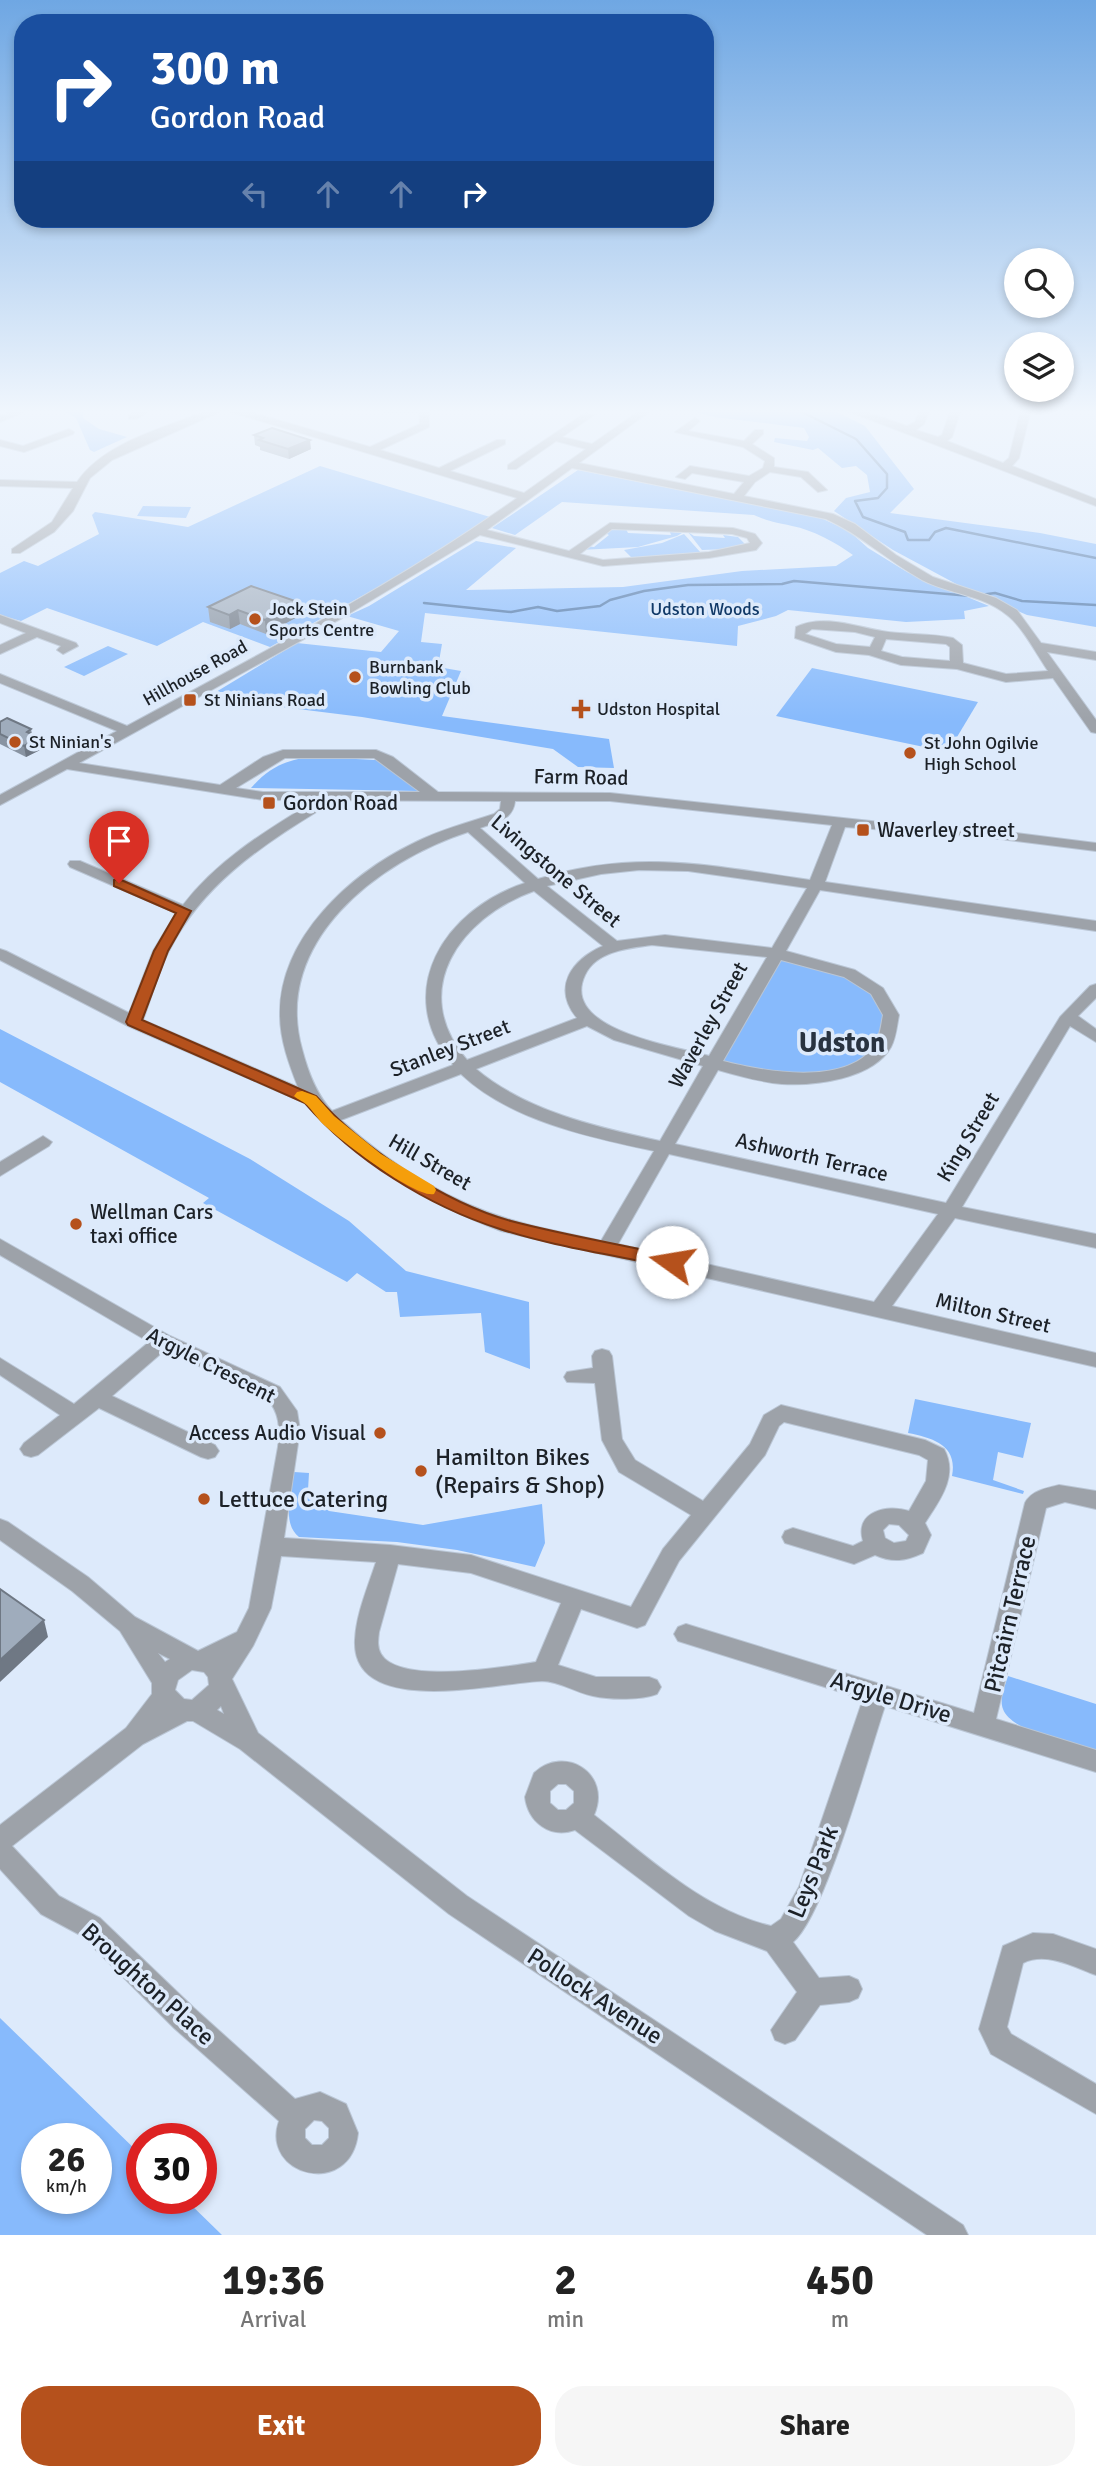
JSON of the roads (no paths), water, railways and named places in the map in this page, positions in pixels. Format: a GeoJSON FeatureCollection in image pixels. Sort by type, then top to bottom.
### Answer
{"type":"FeatureCollection","features":[{"type":"Feature","properties":{"kind":"street"},"geometry":{"type":"LineString","coordinates":[[16,551],[53,528],[64,513]]}},
{"type":"Feature","properties":{"kind":"street","name":"Hillhouse Road"},"geometry":{"type":"LineString","coordinates":[[0,801],[347,610],[504,513]]}},
{"type":"Feature","properties":{"kind":"street"},"geometry":{"type":"LineString","coordinates":[[815,513],[829,516],[851,526],[892,557],[929,579],[992,601],[1013,614],[1096,729]]}},
{"type":"Feature","properties":{"kind":"street"},"geometry":{"type":"LineString","coordinates":[[478,531],[603,563],[720,553],[752,548],[755,543],[751,536],[733,531],[610,526],[572,555]]}},
{"type":"Feature","properties":{"kind":"street"},"geometry":{"type":"LineString","coordinates":[[0,619],[72,646],[62,650]]}},
{"type":"Feature","properties":{"kind":"street"},"geometry":{"type":"LineString","coordinates":[[957,665],[956,645],[949,641],[882,635],[855,628],[810,625],[800,630],[799,635],[807,641],[872,652],[901,661],[957,665],[1006,678],[1054,674]]}},
{"type":"Feature","properties":{"kind":"street"},"geometry":{"type":"LineString","coordinates":[[0,650],[37,633]]}},
{"type":"Feature","properties":{"kind":"street"},"geometry":{"type":"LineString","coordinates":[[872,652],[882,635]]}},
{"type":"Feature","properties":{"kind":"street"},"geometry":{"type":"LineString","coordinates":[[1035,646],[1096,656]]}},
{"type":"Feature","properties":{"kind":"street"},"geometry":{"type":"LineString","coordinates":[[0,678],[128,731]]}},
{"type":"Feature","properties":{"kind":"street"},"geometry":{"type":"LineString","coordinates":[[221,790],[268,760],[283,754],[376,754],[388,760],[434,796]]}},
{"type":"Feature","properties":{"kind":"street","name":"Farm Road"},"geometry":{"type":"LineString","coordinates":[[65,765],[221,790],[290,797],[434,796],[647,800],[839,822],[984,833],[1096,847]]}},
{"type":"Feature","properties":{"kind":"street"},"geometry":{"type":"LineString","coordinates":[[311,1099],[290,1037],[288,1007],[296,968],[314,935],[336,906],[375,871],[418,846],[499,817],[507,810],[509,797]]}},
{"type":"Feature","properties":{"kind":"street"},"geometry":{"type":"LineString","coordinates":[[134,1022],[161,951],[184,911],[219,872],[254,844],[313,807]]}},
{"type":"Feature","properties":{"kind":"street","name":"Waverley Street"},"geometry":{"type":"LineString","coordinates":[[607,1247],[774,953],[816,885],[839,822]]}},
{"type":"Feature","properties":{"kind":"street","name":"Livingstone Street"},"geometry":{"type":"LineString","coordinates":[[471,827],[536,885],[614,947]]}},
{"type":"Feature","properties":{"kind":"street"},"geometry":{"type":"LineString","coordinates":[[75,864],[184,911]]}},
{"type":"Feature","properties":{"kind":"street","name":"Ashworth Terrace"},"geometry":{"type":"LineString","coordinates":[[1096,926],[994,911],[991,903],[984,900],[938,894],[932,895],[928,902],[674,865],[595,869],[536,885],[511,895],[470,919],[441,953],[434,976],[432,1003],[437,1028],[449,1051],[463,1067],[483,1083],[549,1118],[665,1147],[1096,1241]]}},
{"type":"Feature","properties":{"kind":"street"},"geometry":{"type":"LineString","coordinates":[[665,940],[825,962],[862,979],[884,999],[891,1018],[883,1046],[860,1066],[828,1075],[791,1079],[714,1062],[614,1034],[588,1020],[573,1003],[574,984],[580,967],[614,947],[637,941],[665,940]]}},
{"type":"Feature","properties":{"kind":"street","name":"Hill Street"},"geometry":{"type":"LineString","coordinates":[[0,954],[134,1022],[311,1099],[328,1119],[375,1157],[407,1178],[477,1215],[508,1226],[880,1309]]}},
{"type":"Feature","properties":{"kind":"street","name":"King Street"},"geometry":{"type":"LineString","coordinates":[[880,1309],[950,1211],[1068,1017],[1096,989]]}},
{"type":"Feature","properties":{"kind":"street"},"geometry":{"type":"LineString","coordinates":[[1068,1017],[1096,1037]]}},
{"type":"Feature","properties":{"kind":"street","name":"Stanley Street"},"geometry":{"type":"LineString","coordinates":[[328,1119],[588,1020]]}},
{"type":"Feature","properties":{"kind":"street"},"geometry":{"type":"LineString","coordinates":[[0,1170],[43,1142]]}},
{"type":"Feature","properties":{"kind":"street"},"geometry":{"type":"LineString","coordinates":[[0,1150],[18,1159]]}},
{"type":"Feature","properties":{"kind":"street","name":"Argyle Crescent"},"geometry":{"type":"LineString","coordinates":[[0,1246],[163,1341],[273,1392],[286,1406],[289,1447],[260,1608],[221,1680]]}},
{"type":"Feature","properties":{"kind":"street","name":"Milton Street"},"geometry":{"type":"LineString","coordinates":[[880,1309],[1096,1360]]}},
{"type":"Feature","properties":{"kind":"street"},"geometry":{"type":"LineString","coordinates":[[31,1449],[97,1398],[163,1341]]}},
{"type":"Feature","properties":{"kind":"street"},"geometry":{"type":"LineString","coordinates":[[0,1365],[75,1415]]}},
{"type":"Feature","properties":{"kind":"street"},"geometry":{"type":"LineString","coordinates":[[574,1377],[603,1365],[612,1440],[627,1466],[707,1514]]}},
{"type":"Feature","properties":{"kind":"street"},"geometry":{"type":"LineString","coordinates":[[97,1398],[208,1451]]}},
{"type":"Feature","properties":{"kind":"street"},"geometry":{"type":"LineString","coordinates":[[271,1546],[390,1554],[471,1564],[637,1618],[671,1555],[758,1450],[771,1421],[781,1413],[925,1448],[937,1455],[940,1468],[932,1493],[913,1523],[892,1515],[878,1519],[872,1529],[877,1544],[854,1555],[793,1537]]}},
{"type":"Feature","properties":{"kind":"street","name":"Pitcairn Terrace"},"geometry":{"type":"LineString","coordinates":[[983,1725],[1036,1503],[1051,1493],[1069,1493],[1096,1500]]}},
{"type":"Feature","properties":{"kind":"street"},"geometry":{"type":"LineString","coordinates":[[0,1528],[80,1584],[127,1624],[198,1660],[214,1665],[221,1680],[218,1695],[208,1704],[134,1736],[0,1840]]}},
{"type":"Feature","properties":{"kind":"street"},"geometry":{"type":"LineString","coordinates":[[390,1554],[366,1644],[371,1663],[388,1676],[459,1682],[544,1671],[596,1687],[649,1687]]}},
{"type":"Feature","properties":{"kind":"street"},"geometry":{"type":"LineString","coordinates":[[544,1671],[575,1596]]}},
{"type":"Feature","properties":{"kind":"street"},"geometry":{"type":"LineString","coordinates":[[127,1624],[176,1708],[191,1710]]}},
{"type":"Feature","properties":{"kind":"street","name":"Argyle Drive"},"geometry":{"type":"LineString","coordinates":[[686,1633],[1096,1761]]}},
{"type":"Feature","properties":{"kind":"street"},"geometry":{"type":"LineString","coordinates":[[134,1736],[164,1689],[170,1670],[180,1663],[198,1660],[245,1639]]}},
{"type":"Feature","properties":{"kind":"street","name":"Pollock Avenue"},"geometry":{"type":"LineString","coordinates":[[221,1680],[249,1741]]}},
{"type":"Feature","properties":{"kind":"street","name":"Leys Park"},"geometry":{"type":"LineString","coordinates":[[577,1817],[704,1912],[752,1937],[775,1940],[790,1928],[810,1892],[877,1693]]}},
{"type":"Feature","properties":{"kind":"street","name":"Pollock Avenue"},"geometry":{"type":"LineString","coordinates":[[191,1710],[249,1741],[334,1811],[458,1905],[953,2235]]}},
{"type":"Feature","properties":{"kind":"street","name":"Broughton Place"},"geometry":{"type":"LineString","coordinates":[[0,1851],[50,1905],[91,1927],[184,2018],[296,2118]]}},
{"type":"Feature","properties":{"kind":"street"},"geometry":{"type":"LineString","coordinates":[[775,1940],[813,1992]]}},
{"type":"Feature","properties":{"kind":"street"},"geometry":{"type":"LineString","coordinates":[[1096,1962],[1044,1944],[1026,1946],[1012,1955],[993,2029],[1001,2044],[1096,2100]]}},
{"type":"Feature","properties":{"kind":"street"},"geometry":{"type":"LineString","coordinates":[[785,2030],[813,1992],[849,1989]]}},
{"type":"Feature","properties":{"kind":"waterway"},"geometry":{"type":"LineString","coordinates":[[861,513],[863,517],[905,532],[908,540],[929,540],[935,532],[946,528],[1096,558]]}},
{"type":"Feature","properties":{"kind":"waterway"},"geometry":{"type":"LineString","coordinates":[[424,603],[511,612],[538,607],[557,611],[600,606],[610,600],[644,591],[688,585],[782,584],[794,581],[971,596]]}},
{"type":"Feature","properties":{"kind":"waterway"},"geometry":{"type":"LineString","coordinates":[[980,595],[995,593],[1022,601],[1096,605]]}},
{"type":"Feature","properties":{"kind":"place","name":"Jock Stein Sports Centre"},"geometry":{"type":"Point","coordinates":[255,619]}},
{"type":"Feature","properties":{"kind":"place","name":"Burnbank Bowling Club"},"geometry":{"type":"Point","coordinates":[355,677]}},
{"type":"Feature","properties":{"kind":"place","name":"St Ninians Road"},"geometry":{"type":"Point","coordinates":[190,700]}},
{"type":"Feature","properties":{"kind":"place","name":"Udston Hospital"},"geometry":{"type":"Point","coordinates":[581,709]}},
{"type":"Feature","properties":{"kind":"place","name":"St Ninian's"},"geometry":{"type":"Point","coordinates":[15,742]}},
{"type":"Feature","properties":{"kind":"place","name":"St John Ogilvie High School"},"geometry":{"type":"Point","coordinates":[910,753]}},
{"type":"Feature","properties":{"kind":"place","name":"Gordon Road"},"geometry":{"type":"Point","coordinates":[269,803]}},
{"type":"Feature","properties":{"kind":"place","name":"Waverley street"},"geometry":{"type":"Point","coordinates":[863,830]}},
{"type":"Feature","properties":{"kind":"place","name":"Wellman Cars taxi office"},"geometry":{"type":"Point","coordinates":[76,1224]}},
{"type":"Feature","properties":{"kind":"place","name":"Access Audio Visual"},"geometry":{"type":"Point","coordinates":[380,1433]}},
{"type":"Feature","properties":{"kind":"place","name":"Hamilton Bikes (Repairs & Shop)"},"geometry":{"type":"Point","coordinates":[421,1471]}},
{"type":"Feature","properties":{"kind":"place","name":"Lettuce Catering"},"geometry":{"type":"Point","coordinates":[204,1499]}},
{"type":"Feature","properties":{"kind":"district","name":"Udston"},"geometry":{"type":"Point","coordinates":[842,1042]}},
{"type":"Feature","properties":{"kind":"park label","name":"Udston Woods"},"geometry":{"type":"Point","coordinates":[705,609]}}]}
